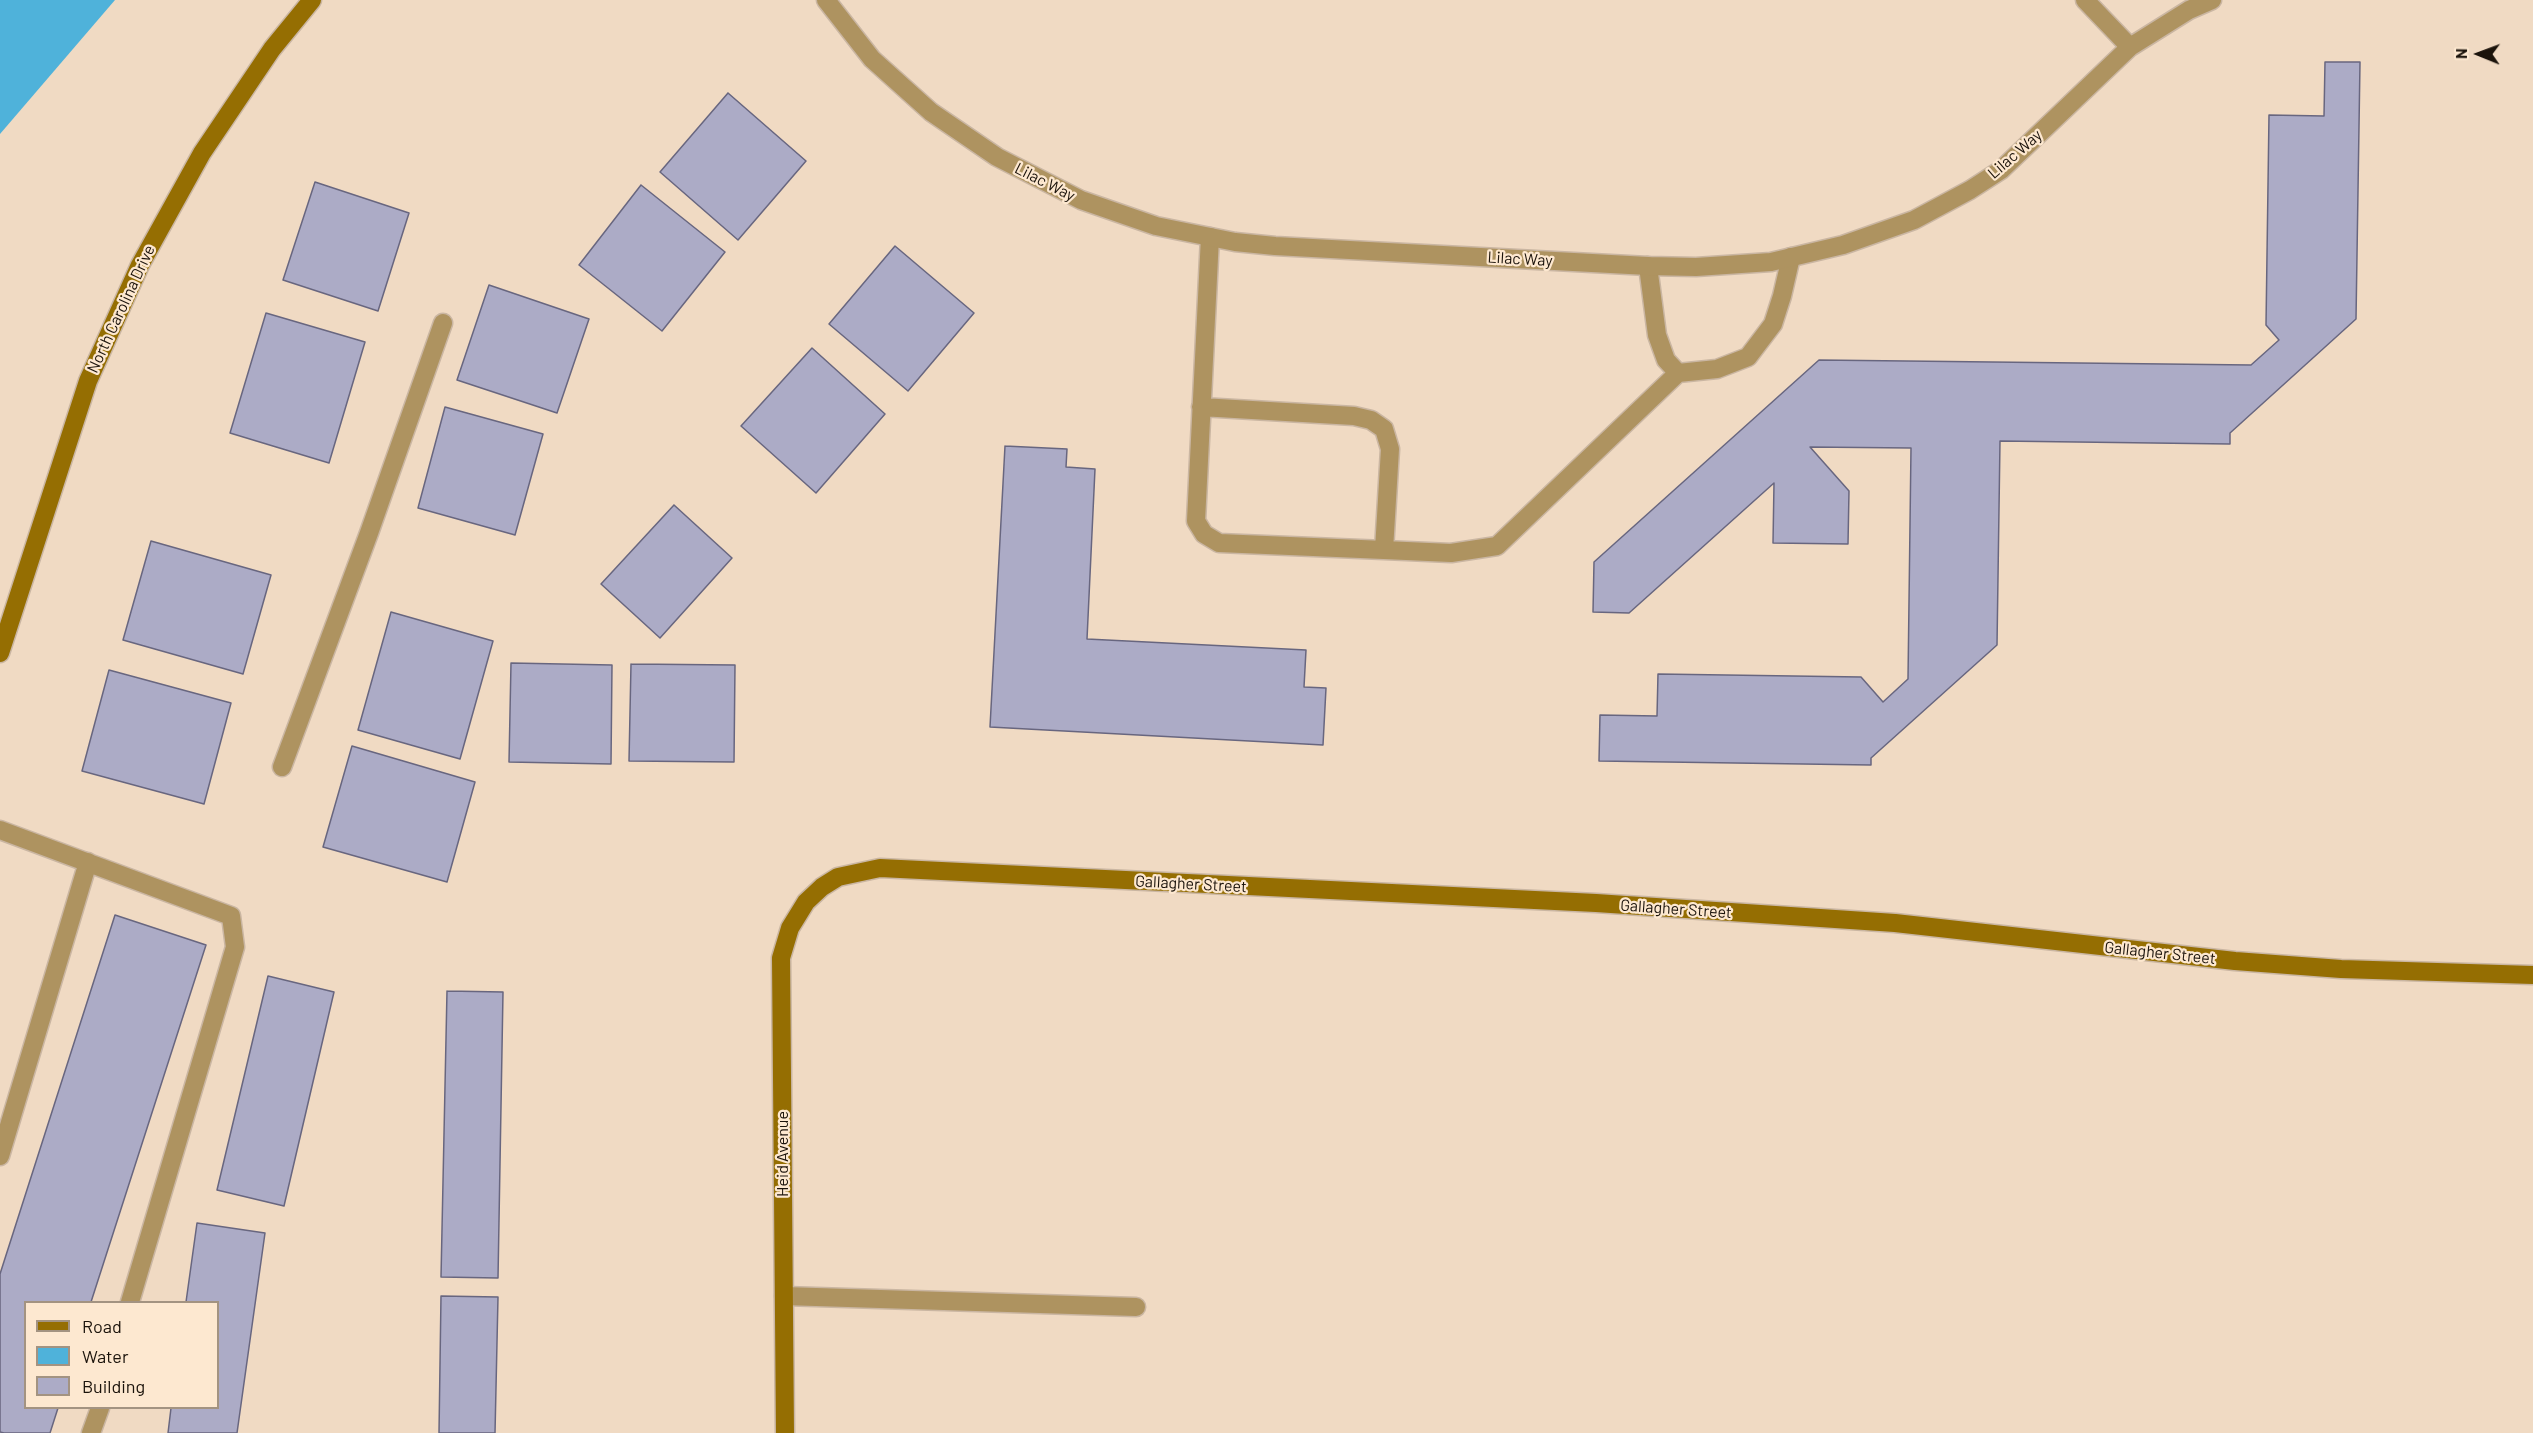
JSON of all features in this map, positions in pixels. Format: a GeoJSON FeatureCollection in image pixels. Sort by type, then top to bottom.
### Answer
{"type":"FeatureCollection","features":[{"type":"Feature","properties":{"kind":"street","name":"North Carolina Drive"},"geometry":{"type":"LineString","coordinates":[[0,652],[88,381],[140,265],[202,153],[272,49],[312,0]]}},
{"type":"Feature","properties":{"kind":"street","name":"Lilac Way"},"geometry":{"type":"LineString","coordinates":[[826,0],[881,66],[931,112],[997,157],[1081,200],[1156,226],[1210,237],[1275,246],[1648,267],[1696,267],[1771,262],[1844,245],[1914,220],[1970,190],[2001,170],[2130,47],[2189,10],[2212,0]]}},
{"type":"Feature","properties":{"kind":"street"},"geometry":{"type":"LineString","coordinates":[[2085,0],[2130,47]]}},
{"type":"Feature","properties":{"kind":"street"},"geometry":{"type":"LineString","coordinates":[[1210,237],[1196,521],[1204,534],[1219,543],[1451,553],[1497,546],[1678,373],[1717,369],[1748,357],[1773,324],[1791,257]]}},
{"type":"Feature","properties":{"kind":"street"},"geometry":{"type":"LineString","coordinates":[[1648,267],[1657,335],[1666,360],[1678,373]]}},
{"type":"Feature","properties":{"kind":"street"},"geometry":{"type":"LineString","coordinates":[[282,767],[373,522],[443,323]]}},
{"type":"Feature","properties":{"kind":"street"},"geometry":{"type":"LineString","coordinates":[[1201,407],[1354,416],[1371,420],[1384,429],[1390,449],[1384,550]]}},
{"type":"Feature","properties":{"kind":"street"},"geometry":{"type":"LineString","coordinates":[[0,830],[231,916],[235,947],[130,1301]]}},
{"type":"Feature","properties":{"kind":"street"},"geometry":{"type":"LineString","coordinates":[[0,1156],[88,862]]}},
{"type":"Feature","properties":{"kind":"street","name":"Gallagher Street"},"geometry":{"type":"LineString","coordinates":[[822,887],[838,877],[880,868],[1596,903],[1895,923],[2235,961],[2341,969],[2533,975]]}},
{"type":"Feature","properties":{"kind":"street","name":"Heid Avenue"},"geometry":{"type":"LineString","coordinates":[[785,1433],[782,958],[789,928],[806,902],[822,887]]}},
{"type":"Feature","properties":{"kind":"street"},"geometry":{"type":"LineString","coordinates":[[784,1296],[1136,1307]]}},
{"type":"Feature","properties":{"kind":"street"},"geometry":{"type":"LineString","coordinates":[[91,1433],[98,1409]]}},
{"type":"Feature","properties":{"kind":"water"},"geometry":{"type":"Polygon","coordinates":[[[0,0],[115,0],[0,134],[0,0]]]}},
{"type":"Feature","properties":{"kind":"building"},"geometry":{"type":"Polygon","coordinates":[[[2325,62],[2360,62],[2356,319],[2230,433],[2230,444],[2000,441],[1997,645],[1871,758],[1871,765],[1599,761],[1600,715],[1657,716],[1658,674],[1861,677],[1883,702],[1908,679],[1911,448],[1810,447],[1849,491],[1848,544],[1773,543],[1774,483],[1629,613],[1593,612],[1594,562],[1819,360],[2251,365],[2279,340],[2266,325],[2269,115],[2324,116],[2325,62]]]}},
{"type":"Feature","properties":{"kind":"building"},"geometry":{"type":"Polygon","coordinates":[[[728,93],[806,161],[738,240],[660,172],[728,93]]]}},
{"type":"Feature","properties":{"kind":"building"},"geometry":{"type":"Polygon","coordinates":[[[315,182],[409,213],[378,311],[283,280],[315,182]]]}},
{"type":"Feature","properties":{"kind":"building"},"geometry":{"type":"Polygon","coordinates":[[[641,185],[725,252],[662,331],[579,265],[641,185]]]}},
{"type":"Feature","properties":{"kind":"building"},"geometry":{"type":"Polygon","coordinates":[[[895,246],[974,313],[908,391],[829,324],[895,246]]]}},
{"type":"Feature","properties":{"kind":"building"},"geometry":{"type":"Polygon","coordinates":[[[489,285],[589,319],[557,413],[457,380],[489,285]]]}},
{"type":"Feature","properties":{"kind":"building"},"geometry":{"type":"Polygon","coordinates":[[[266,313],[365,342],[329,463],[230,433],[266,313]]]}},
{"type":"Feature","properties":{"kind":"building"},"geometry":{"type":"Polygon","coordinates":[[[812,348],[885,414],[816,493],[741,426],[812,348]]]}},
{"type":"Feature","properties":{"kind":"building"},"geometry":{"type":"Polygon","coordinates":[[[445,407],[543,434],[515,535],[418,508],[445,407]]]}},
{"type":"Feature","properties":{"kind":"building"},"geometry":{"type":"Polygon","coordinates":[[[1005,446],[1067,449],[1066,467],[1095,469],[1087,639],[1306,650],[1304,687],[1326,688],[1323,745],[990,727],[1005,446]]]}},
{"type":"Feature","properties":{"kind":"building"},"geometry":{"type":"Polygon","coordinates":[[[674,505],[732,558],[660,638],[601,584],[674,505]]]}},
{"type":"Feature","properties":{"kind":"building"},"geometry":{"type":"Polygon","coordinates":[[[151,541],[271,575],[243,674],[123,640],[151,541]]]}},
{"type":"Feature","properties":{"kind":"building"},"geometry":{"type":"Polygon","coordinates":[[[391,612],[493,641],[460,759],[358,730],[391,612]]]}},
{"type":"Feature","properties":{"kind":"building"},"geometry":{"type":"Polygon","coordinates":[[[511,663],[612,665],[611,764],[509,762],[511,663]]]}},
{"type":"Feature","properties":{"kind":"building"},"geometry":{"type":"Polygon","coordinates":[[[631,664],[735,665],[734,762],[629,761],[631,664]]]}},
{"type":"Feature","properties":{"kind":"building"},"geometry":{"type":"Polygon","coordinates":[[[109,670],[231,703],[204,804],[82,771],[109,670]]]}},
{"type":"Feature","properties":{"kind":"building"},"geometry":{"type":"Polygon","coordinates":[[[352,746],[475,782],[447,882],[323,847],[352,746]]]}},
{"type":"Feature","properties":{"kind":"building"},"geometry":{"type":"Polygon","coordinates":[[[115,915],[206,945],[91,1301],[24,1301],[24,1409],[58,1409],[50,1433],[0,1432],[0,1274],[115,915]]]}},
{"type":"Feature","properties":{"kind":"building"},"geometry":{"type":"Polygon","coordinates":[[[268,976],[334,992],[284,1206],[217,1190],[268,976]]]}},
{"type":"Feature","properties":{"kind":"building"},"geometry":{"type":"Polygon","coordinates":[[[447,991],[503,992],[498,1278],[441,1277],[447,991]]]}},
{"type":"Feature","properties":{"kind":"building"},"geometry":{"type":"Polygon","coordinates":[[[197,1223],[265,1233],[237,1433],[168,1433],[171,1409],[219,1409],[219,1301],[186,1301],[197,1223]]]}},
{"type":"Feature","properties":{"kind":"building"},"geometry":{"type":"Polygon","coordinates":[[[441,1296],[498,1297],[495,1433],[439,1433],[441,1296]]]}}]}
